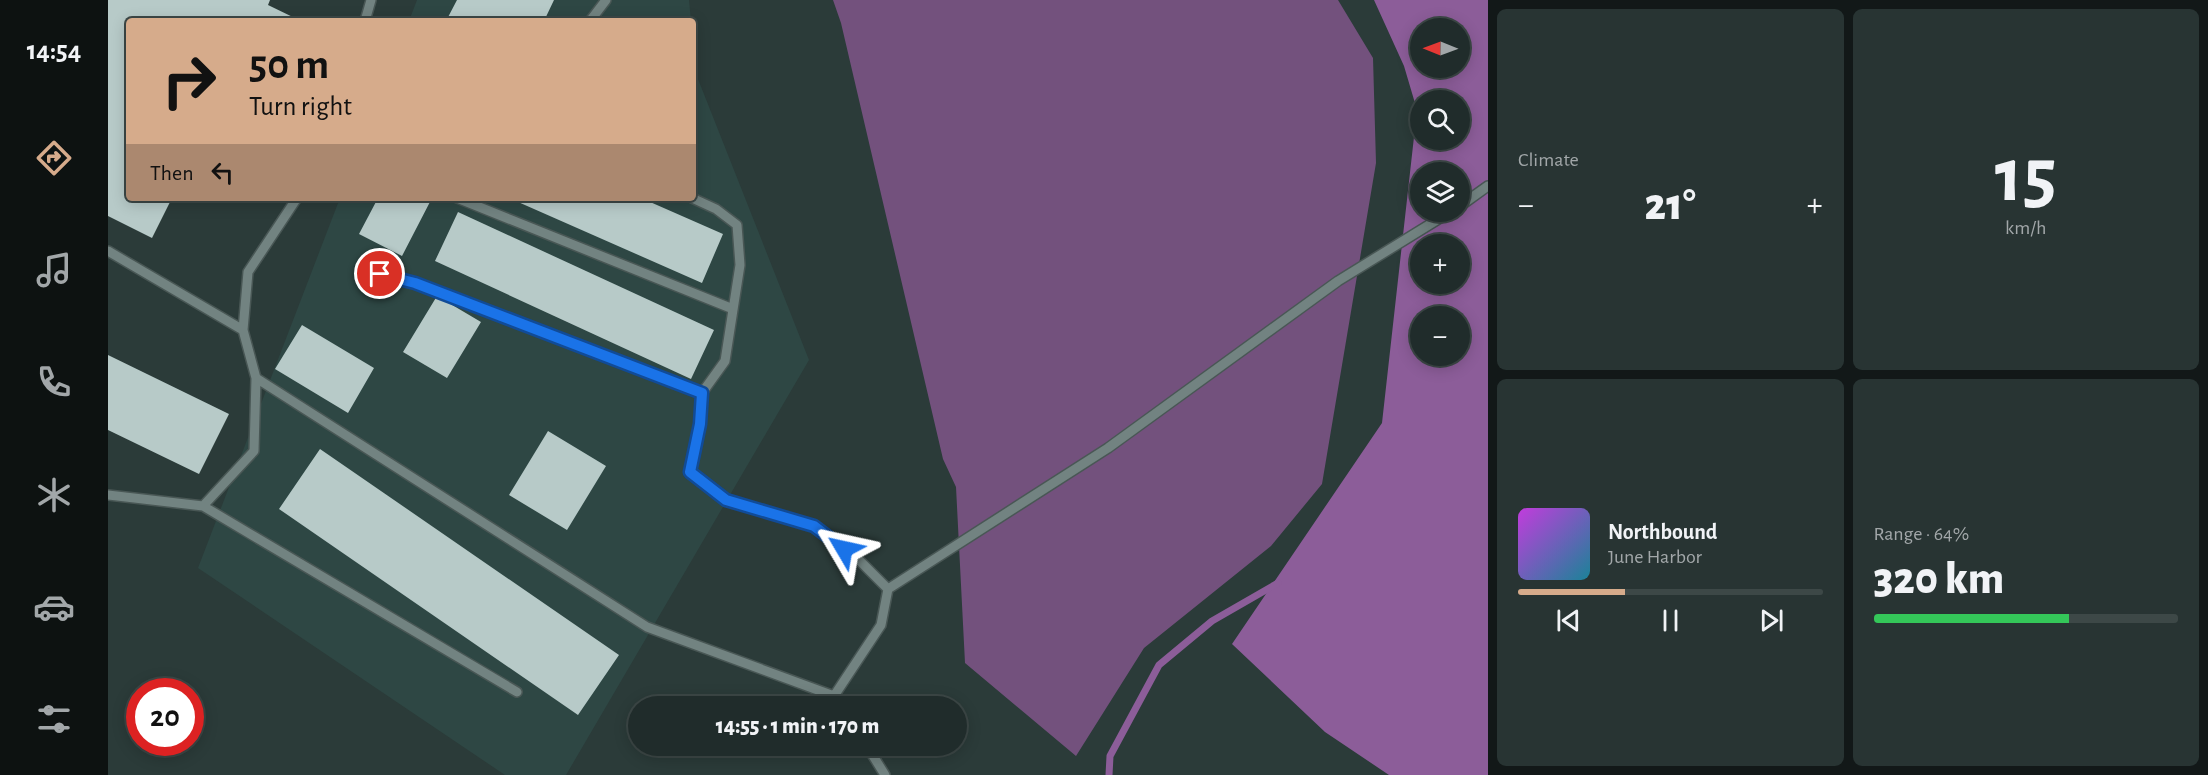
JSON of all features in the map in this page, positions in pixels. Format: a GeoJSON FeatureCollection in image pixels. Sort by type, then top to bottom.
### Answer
{"type":"FeatureCollection","features":[{"type":"Feature","properties":{"kind":"lane"},"geometry":{"type":"LineString","coordinates":[[366,18],[371,0]]}},
{"type":"Feature","properties":{"kind":"lane"},"geometry":{"type":"LineString","coordinates":[[592,18],[606,0]]}},
{"type":"Feature","properties":{"kind":"lane"},"geometry":{"type":"LineString","coordinates":[[1470,199],[1488,186]]}},
{"type":"Feature","properties":{"kind":"lane"},"geometry":{"type":"LineString","coordinates":[[696,200],[716,209],[737,225],[740,265],[725,361],[702,393],[700,424],[690,472],[726,500],[814,526],[859,560],[888,589]]}},
{"type":"Feature","properties":{"kind":"lane"},"geometry":{"type":"LineString","coordinates":[[204,506],[254,451],[256,378],[243,330],[248,272],[295,201]]}},
{"type":"Feature","properties":{"kind":"lane"},"geometry":{"type":"LineString","coordinates":[[465,201],[733,309]]}},
{"type":"Feature","properties":{"kind":"lane"},"geometry":{"type":"LineString","coordinates":[[256,378],[647,627],[834,696],[881,625],[888,589],[1108,448],[1338,280],[1434,222]]}},
{"type":"Feature","properties":{"kind":"lane"},"geometry":{"type":"LineString","coordinates":[[108,251],[243,330]]}},
{"type":"Feature","properties":{"kind":"lane"},"geometry":{"type":"LineString","coordinates":[[380,274],[415,283],[702,393]]}},
{"type":"Feature","properties":{"kind":"lane"},"geometry":{"type":"LineString","coordinates":[[108,495],[204,506],[517,692]]}},
{"type":"Feature","properties":{"kind":"lane"},"geometry":{"type":"LineString","coordinates":[[873,756],[885,775]]}},
{"type":"Feature","properties":{"kind":"shaded area"},"geometry":{"type":"Polygon","coordinates":[[[417,0],[689,0],[691,18],[410,18],[417,0]]]}},
{"type":"Feature","properties":{"kind":"shaded area"},"geometry":{"type":"Polygon","coordinates":[[[833,0],[1338,0],[1373,58],[1376,163],[1322,484],[1271,546],[1144,648],[1076,756],[965,663],[956,487],[943,459],[841,23],[833,0]]]}},
{"type":"Feature","properties":{"kind":"shaded area"},"geometry":{"type":"Polygon","coordinates":[[[1374,0],[1488,0],[1488,775],[1389,775],[1325,732],[1232,644],[1382,423],[1410,173],[1410,222],[1470,222],[1470,162],[1411,162],[1413,150],[1470,150],[1470,90],[1411,90],[1404,66],[1374,0]]]}},
{"type":"Feature","properties":{"kind":"shaded area"},"geometry":{"type":"Polygon","coordinates":[[[696,74],[809,360],[566,775],[505,775],[198,568],[339,201],[696,201],[696,74]]]}},
{"type":"Feature","properties":{"kind":"building"},"geometry":{"type":"Polygon","coordinates":[[[108,0],[270,0],[268,5],[295,18],[126,18],[126,201],[170,201],[152,238],[108,216],[108,0]]]}},
{"type":"Feature","properties":{"kind":"building"},"geometry":{"type":"Polygon","coordinates":[[[457,0],[554,0],[545,18],[448,18],[457,0]]]}},
{"type":"Feature","properties":{"kind":"building"},"geometry":{"type":"Polygon","coordinates":[[[376,201],[430,201],[402,256],[359,234],[376,201]]]}},
{"type":"Feature","properties":{"kind":"building"},"geometry":{"type":"Polygon","coordinates":[[[516,201],[648,201],[723,234],[702,283],[516,201]]]}},
{"type":"Feature","properties":{"kind":"building"},"geometry":{"type":"Polygon","coordinates":[[[458,212],[714,330],[691,379],[435,261],[458,212]]]}},
{"type":"Feature","properties":{"kind":"building"},"geometry":{"type":"Polygon","coordinates":[[[437,296],[481,322],[447,378],[403,352],[437,296]]]}},
{"type":"Feature","properties":{"kind":"building"},"geometry":{"type":"Polygon","coordinates":[[[302,325],[374,368],[348,413],[275,369],[302,325]]]}},
{"type":"Feature","properties":{"kind":"building"},"geometry":{"type":"Polygon","coordinates":[[[108,355],[229,414],[199,474],[108,430],[108,355]]]}},
{"type":"Feature","properties":{"kind":"building"},"geometry":{"type":"Polygon","coordinates":[[[548,431],[606,466],[567,530],[509,495],[548,431]]]}},
{"type":"Feature","properties":{"kind":"building"},"geometry":{"type":"Polygon","coordinates":[[[320,449],[619,655],[578,715],[279,509],[320,449]]]}},
{"type":"Feature","properties":{"kind":"waterway"},"geometry":{"type":"LineString","coordinates":[[1109,775],[1110,756],[1159,665],[1212,621],[1278,583]]}},
{"type":"Feature","properties":{"kind":"route"},"geometry":{"type":"LineString","coordinates":[[380,274],[415,283],[702,393],[700,424],[690,472],[726,500],[814,526],[844,549]]}}]}
